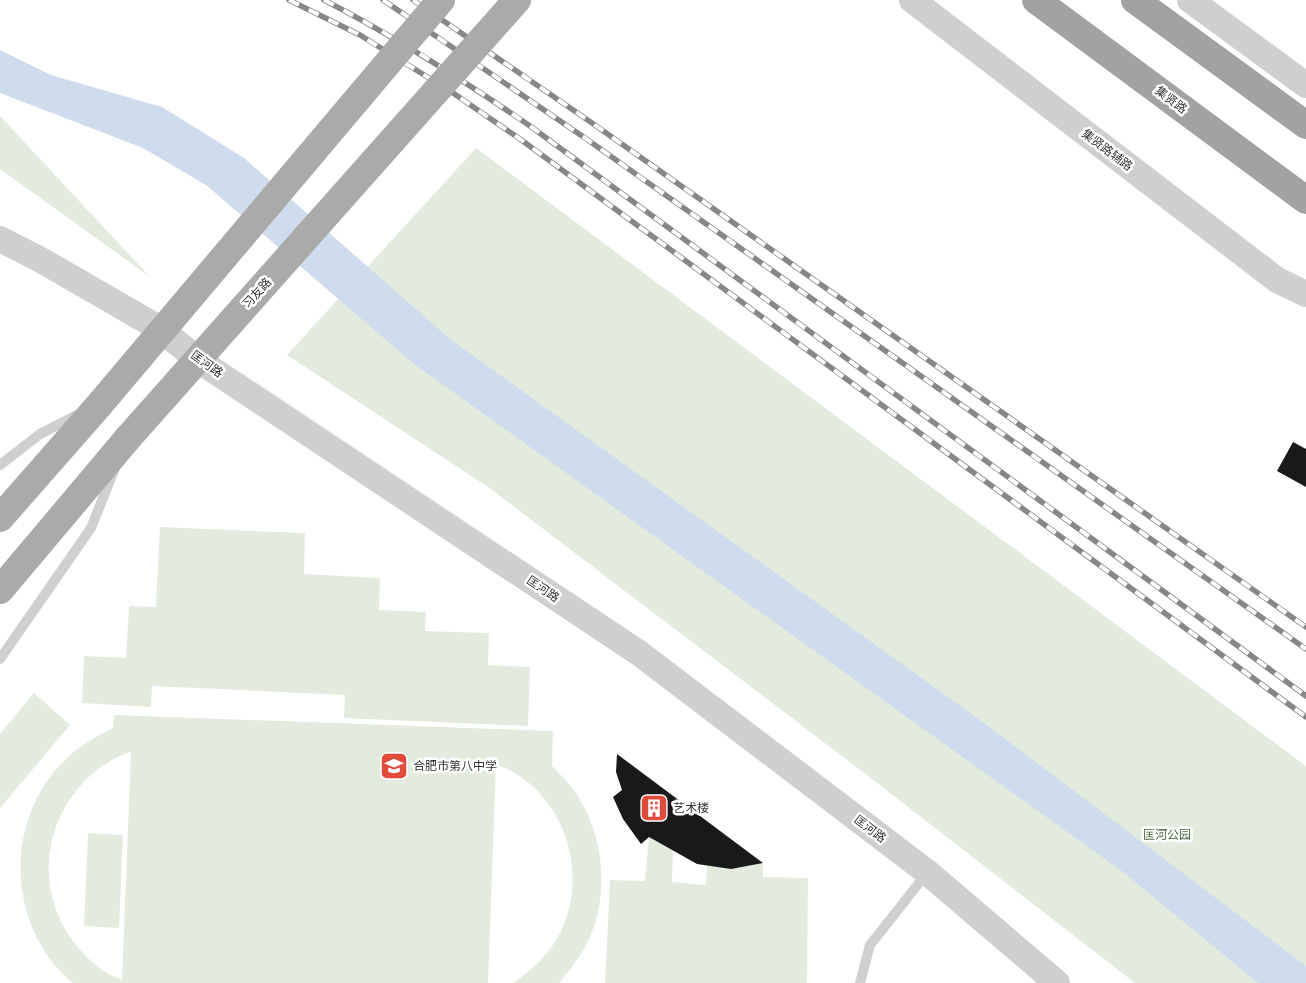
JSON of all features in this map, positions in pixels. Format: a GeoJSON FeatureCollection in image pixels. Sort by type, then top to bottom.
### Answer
{"type":"FeatureCollection","features":[{"type":"Feature","properties":{"kind":"highway","name":"集贤路"},"geometry":{"type":"LineString","coordinates":[[1036,0],[1306,200]]}},
{"type":"Feature","properties":{"kind":"highway"},"geometry":{"type":"LineString","coordinates":[[1135,0],[1306,125]]}},
{"type":"Feature","properties":{"kind":"main road"},"geometry":{"type":"LineString","coordinates":[[0,518],[100,404],[441,0]]}},
{"type":"Feature","properties":{"kind":"main road","name":"习友路"},"geometry":{"type":"LineString","coordinates":[[0,590],[128,438],[517,0]]}},
{"type":"Feature","properties":{"kind":"street","name":"集贤路辅路"},"geometry":{"type":"LineString","coordinates":[[912,0],[1277,280],[1306,294]]}},
{"type":"Feature","properties":{"kind":"street"},"geometry":{"type":"LineString","coordinates":[[1190,0],[1306,85]]}},
{"type":"Feature","properties":{"kind":"street","name":"匡河路"},"geometry":{"type":"LineString","coordinates":[[0,239],[41,260],[157,327],[204,364],[639,653],[928,872],[1056,983]]}},
{"type":"Feature","properties":{"kind":"lane"},"geometry":{"type":"LineString","coordinates":[[0,465],[40,434],[100,404]]}},
{"type":"Feature","properties":{"kind":"lane"},"geometry":{"type":"LineString","coordinates":[[0,659],[91,528],[128,438]]}},
{"type":"Feature","properties":{"kind":"lane"},"geometry":{"type":"LineString","coordinates":[[860,983],[870,945],[928,872]]}},
{"type":"Feature","properties":{"kind":"green space"},"geometry":{"type":"Polygon","coordinates":[[[0,116],[150,277],[0,169],[0,116]]]}},
{"type":"Feature","properties":{"kind":"green space","name":"匡河公园"},"geometry":{"type":"Polygon","coordinates":[[[476,148],[1306,766],[1306,983],[1135,983],[863,772],[488,487],[287,355],[476,148]]]}},
{"type":"Feature","properties":{"kind":"green space"},"geometry":{"type":"Polygon","coordinates":[[[160,527],[305,533],[304,574],[380,578],[379,610],[426,612],[425,631],[489,633],[488,665],[530,667],[528,726],[344,718],[345,695],[152,686],[151,707],[82,703],[84,656],[126,658],[129,606],[156,607],[160,527]]]}},
{"type":"Feature","properties":{"kind":"green space"},"geometry":{"type":"Polygon","coordinates":[[[34,693],[70,725],[0,808],[0,734],[34,693]]]}},
{"type":"Feature","properties":{"kind":"green space"},"geometry":{"type":"Polygon","coordinates":[[[114,715],[553,731],[552,766],[570,785],[579,798],[595,834],[599,853],[601,893],[598,912],[584,949],[559,983],[513,983],[540,961],[560,933],[569,909],[572,884],[571,859],[565,835],[554,812],[539,792],[519,776],[496,764],[488,983],[73,983],[51,960],[35,934],[25,905],[21,875],[22,844],[30,814],[43,787],[63,762],[74,752],[113,728],[114,715]],[[131,752],[114,759],[100,768],[74,794],[61,815],[53,838],[49,862],[50,886],[56,909],[66,931],[91,961],[106,972],[122,980],[131,752]]]}},
{"type":"Feature","properties":{"kind":"green space"},"geometry":{"type":"Polygon","coordinates":[[[88,833],[123,835],[119,928],[84,926],[88,833]]]}},
{"type":"Feature","properties":{"kind":"green space"},"geometry":{"type":"Polygon","coordinates":[[[649,837],[673,851],[672,882],[706,885],[707,865],[731,869],[763,863],[763,877],[808,878],[807,983],[605,983],[610,880],[645,881],[649,837]]]}},
{"type":"Feature","properties":{"kind":"water"},"geometry":{"type":"Polygon","coordinates":[[[0,50],[51,75],[162,107],[244,158],[450,339],[984,723],[1306,966],[1306,983],[1258,983],[1123,872],[414,364],[206,185],[143,148],[0,93],[0,50]]]}},
{"type":"Feature","properties":{"kind":"building"},"geometry":{"type":"Polygon","coordinates":[[[1293,442],[1306,449],[1306,487],[1277,471],[1293,442]]]}},
{"type":"Feature","properties":{"kind":"building","name":"艺术楼"},"geometry":{"type":"Polygon","coordinates":[[[617,754],[763,863],[731,869],[697,864],[649,837],[641,844],[623,819],[613,797],[622,790],[616,772],[617,754]]]}},
{"type":"Feature","properties":{"kind":"railway"},"geometry":{"type":"LineString","coordinates":[[289,0],[360,35],[453,93],[520,139],[1306,717]]}},
{"type":"Feature","properties":{"kind":"railway"},"geometry":{"type":"LineString","coordinates":[[324,0],[429,60],[530,126],[1306,696]]}},
{"type":"Feature","properties":{"kind":"railway"},"geometry":{"type":"LineString","coordinates":[[383,0],[585,138],[1306,649]]}},
{"type":"Feature","properties":{"kind":"railway"},"geometry":{"type":"LineString","coordinates":[[413,0],[592,123],[1306,627]]}},
{"type":"Feature","properties":{"kind":"place","name":"合肥市第八中学"},"geometry":{"type":"Point","coordinates":[394,766]}},
{"type":"Feature","properties":{"kind":"place","name":"艺术楼"},"geometry":{"type":"Point","coordinates":[654,808]}}]}
